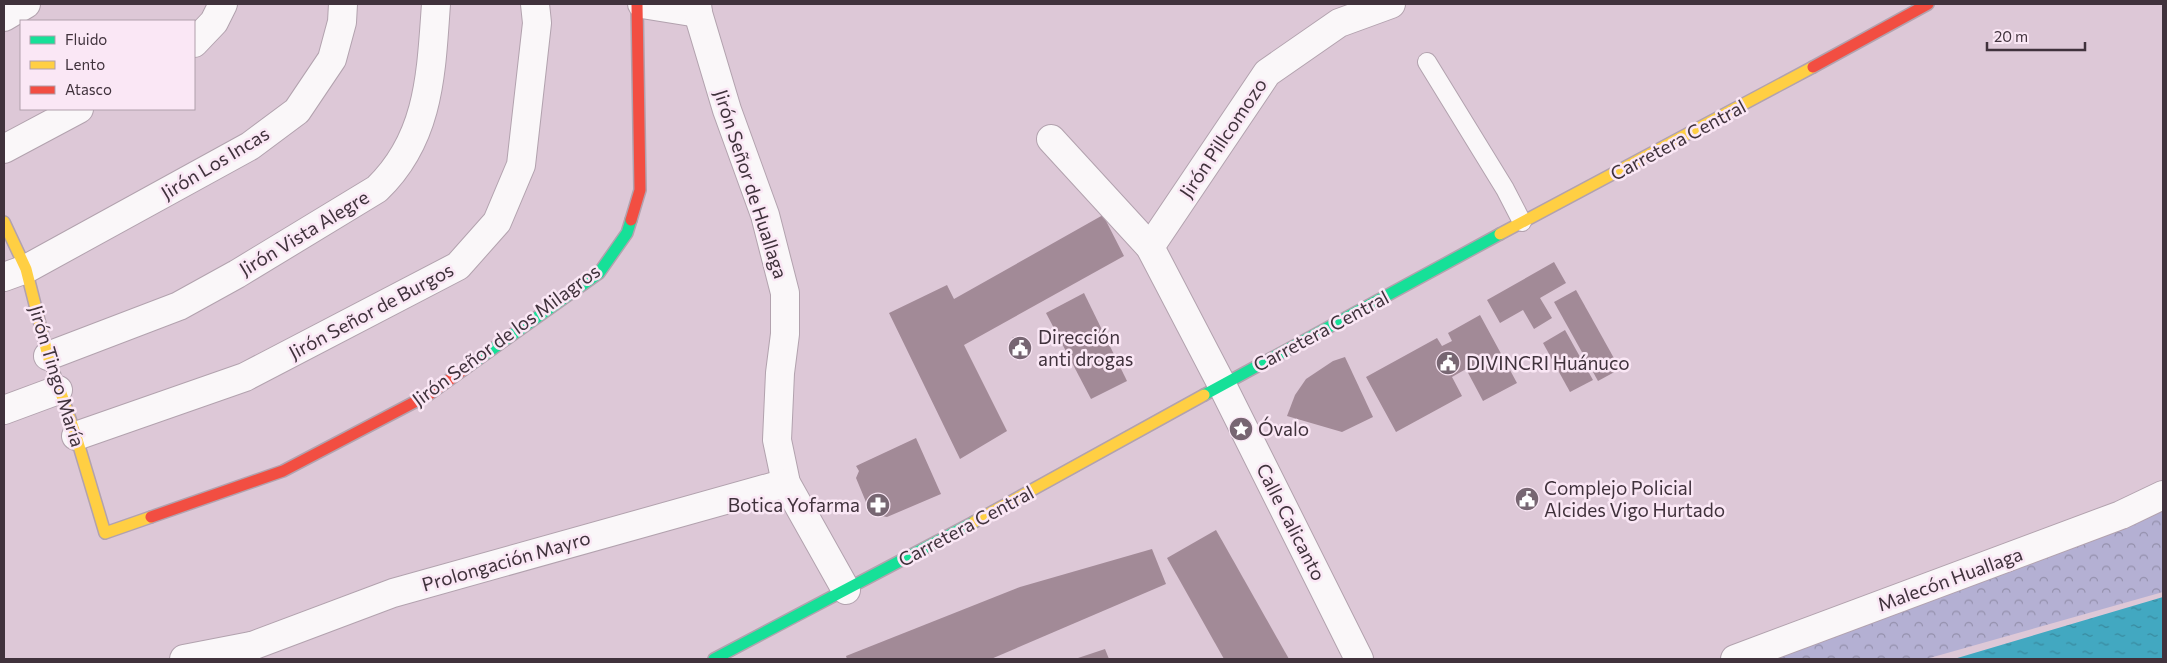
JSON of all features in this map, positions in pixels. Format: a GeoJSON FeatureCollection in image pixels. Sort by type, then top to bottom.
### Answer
{"type":"FeatureCollection","features":[{"type":"Feature","properties":{"kind":"main road","name":"Jirón Señor de los Milagros"},"geometry":{"type":"LineString","coordinates":[[105,533],[283,471],[309,458],[428,395],[599,273],[628,233],[640,190],[637,4]]}},
{"type":"Feature","properties":{"kind":"main road","name":"Carretera Central"},"geometry":{"type":"LineString","coordinates":[[714,659],[962,530],[1222,385],[1522,222],[1724,116],[1928,4]]}},
{"type":"Feature","properties":{"kind":"main road","name":"Jirón Tingo María"},"geometry":{"type":"LineString","coordinates":[[4,222],[15,273],[48,356],[58,390],[76,436],[105,533]]}},
{"type":"Feature","properties":{"kind":"street"},"geometry":{"type":"LineString","coordinates":[[4,17],[26,4]]}},
{"type":"Feature","properties":{"kind":"street"},"geometry":{"type":"LineString","coordinates":[[195,42],[214,22],[223,4]]}},
{"type":"Feature","properties":{"kind":"street","name":"Jirón Los Incas"},"geometry":{"type":"LineString","coordinates":[[15,273],[250,146],[297,110],[332,59],[342,22],[342,4]]}},
{"type":"Feature","properties":{"kind":"street","name":"Jirón Vista Alegre"},"geometry":{"type":"LineString","coordinates":[[48,356],[179,306],[237,274],[376,189],[390,176],[404,156],[423,112],[430,83],[436,4]]}},
{"type":"Feature","properties":{"kind":"street","name":"Jirón Señor de Burgos"},"geometry":{"type":"LineString","coordinates":[[76,436],[245,377],[458,266],[497,222],[521,166],[537,23],[535,4]]}},
{"type":"Feature","properties":{"kind":"street"},"geometry":{"type":"LineString","coordinates":[[642,4],[697,8]]}},
{"type":"Feature","properties":{"kind":"street","name":"Jirón Pillcomozo"},"geometry":{"type":"LineString","coordinates":[[1150,248],[1267,73],[1339,23],[1391,4]]}},
{"type":"Feature","properties":{"kind":"street","name":"Jirón Señor de Huallaga"},"geometry":{"type":"LineString","coordinates":[[697,8],[727,110],[765,215],[785,293],[785,334],[780,373],[776,440],[786,483],[846,590]]}},
{"type":"Feature","properties":{"kind":"street"},"geometry":{"type":"LineString","coordinates":[[4,149],[77,110]]}},
{"type":"Feature","properties":{"kind":"street","name":"Calle Calicanto"},"geometry":{"type":"LineString","coordinates":[[1051,139],[1150,248],[1222,385],[1359,659]]}},
{"type":"Feature","properties":{"kind":"street"},"geometry":{"type":"LineString","coordinates":[[4,410],[58,390]]}},
{"type":"Feature","properties":{"kind":"street","name":"Prolongación Mayro"},"geometry":{"type":"LineString","coordinates":[[184,659],[242,653],[393,593],[786,483]]}},
{"type":"Feature","properties":{"kind":"street","name":"Malecón Huallaga"},"geometry":{"type":"LineString","coordinates":[[1735,659],[2121,516],[2163,495]]}},
{"type":"Feature","properties":{"kind":"lane"},"geometry":{"type":"LineString","coordinates":[[1427,62],[1505,190],[1522,222]]}},
{"type":"Feature","properties":{"kind":"green space"},"geometry":{"type":"Polygon","coordinates":[[[2163,508],[2163,592],[1926,659],[1772,659],[2163,508]]]}},
{"type":"Feature","properties":{"kind":"water"},"geometry":{"type":"Polygon","coordinates":[[[2163,597],[2163,659],[1954,659],[2163,597]]]}},
{"type":"Feature","properties":{"kind":"building"},"geometry":{"type":"Polygon","coordinates":[[[1103,215],[1124,256],[964,345],[1007,431],[960,459],[889,313],[947,285],[954,299],[1103,215]]]}},
{"type":"Feature","properties":{"kind":"building"},"geometry":{"type":"Polygon","coordinates":[[[1554,262],[1566,283],[1540,298],[1552,318],[1534,329],[1523,310],[1500,323],[1487,300],[1554,262]]]}},
{"type":"Feature","properties":{"kind":"building"},"geometry":{"type":"Polygon","coordinates":[[[1576,290],[1620,369],[1598,381],[1554,302],[1576,290]]]}},
{"type":"Feature","properties":{"kind":"building"},"geometry":{"type":"Polygon","coordinates":[[[1084,293],[1127,381],[1091,399],[1046,313],[1084,293]]]}},
{"type":"Feature","properties":{"kind":"building"},"geometry":{"type":"Polygon","coordinates":[[[1480,315],[1517,383],[1483,401],[1466,369],[1452,377],[1462,396],[1396,432],[1366,377],[1437,338],[1442,346],[1452,341],[1448,333],[1480,315]]]}},
{"type":"Feature","properties":{"kind":"building"},"geometry":{"type":"Polygon","coordinates":[[[1565,330],[1593,380],[1570,392],[1543,343],[1565,330]]]}},
{"type":"Feature","properties":{"kind":"building"},"geometry":{"type":"Polygon","coordinates":[[[1345,357],[1373,417],[1342,432],[1287,416],[1295,395],[1306,379],[1333,361],[1345,357]]]}},
{"type":"Feature","properties":{"kind":"building"},"geometry":{"type":"Polygon","coordinates":[[[916,438],[941,494],[887,517],[871,514],[856,478],[859,471],[856,466],[916,438]]]}},
{"type":"Feature","properties":{"kind":"building"},"geometry":{"type":"Polygon","coordinates":[[[1216,530],[1289,659],[1224,659],[1167,558],[1216,530]]]}},
{"type":"Feature","properties":{"kind":"building"},"geometry":{"type":"Polygon","coordinates":[[[1152,549],[1166,584],[991,659],[847,659],[846,656],[1020,587],[1152,549]]]}},
{"type":"Feature","properties":{"kind":"building"},"geometry":{"type":"Polygon","coordinates":[[[1105,649],[1109,659],[1075,659],[1105,649]]]}},
{"type":"Feature","properties":{"kind":"traffic: fast"},"geometry":{"type":"LineString","coordinates":[[463,370],[599,273],[627,233],[631,220]]}},
{"type":"Feature","properties":{"kind":"traffic: fast"},"geometry":{"type":"LineString","coordinates":[[1204,395],[1500,234]]}},
{"type":"Feature","properties":{"kind":"traffic: fast"},"geometry":{"type":"LineString","coordinates":[[714,659],[974,522]]}},
{"type":"Feature","properties":{"kind":"traffic: slow"},"geometry":{"type":"LineString","coordinates":[[1500,234],[1813,67]]}},
{"type":"Feature","properties":{"kind":"traffic: slow"},"geometry":{"type":"LineString","coordinates":[[4,222],[26,269],[48,356],[76,436],[105,533],[151,517]]}},
{"type":"Feature","properties":{"kind":"traffic: slow"},"geometry":{"type":"LineString","coordinates":[[974,522],[1204,395]]}},
{"type":"Feature","properties":{"kind":"traffic: jam"},"geometry":{"type":"LineString","coordinates":[[631,220],[640,190],[637,4]]}},
{"type":"Feature","properties":{"kind":"traffic: jam"},"geometry":{"type":"LineString","coordinates":[[1813,67],[1928,4]]}},
{"type":"Feature","properties":{"kind":"traffic: jam"},"geometry":{"type":"LineString","coordinates":[[151,517],[283,471],[428,395],[463,370]]}},
{"type":"Feature","properties":{"kind":"place","name":"Dirección anti drogas"},"geometry":{"type":"Point","coordinates":[1020,348]}},
{"type":"Feature","properties":{"kind":"place","name":"DIVINCRI Huánuco"},"geometry":{"type":"Point","coordinates":[1448,363]}},
{"type":"Feature","properties":{"kind":"place","name":"Óvalo"},"geometry":{"type":"Point","coordinates":[1241,429]}},
{"type":"Feature","properties":{"kind":"place","name":"Complejo Policial Alcides Vigo Hurtado"},"geometry":{"type":"Point","coordinates":[1527,499]}},
{"type":"Feature","properties":{"kind":"place","name":"Botica Yofarma"},"geometry":{"type":"Point","coordinates":[878,505]}}]}
